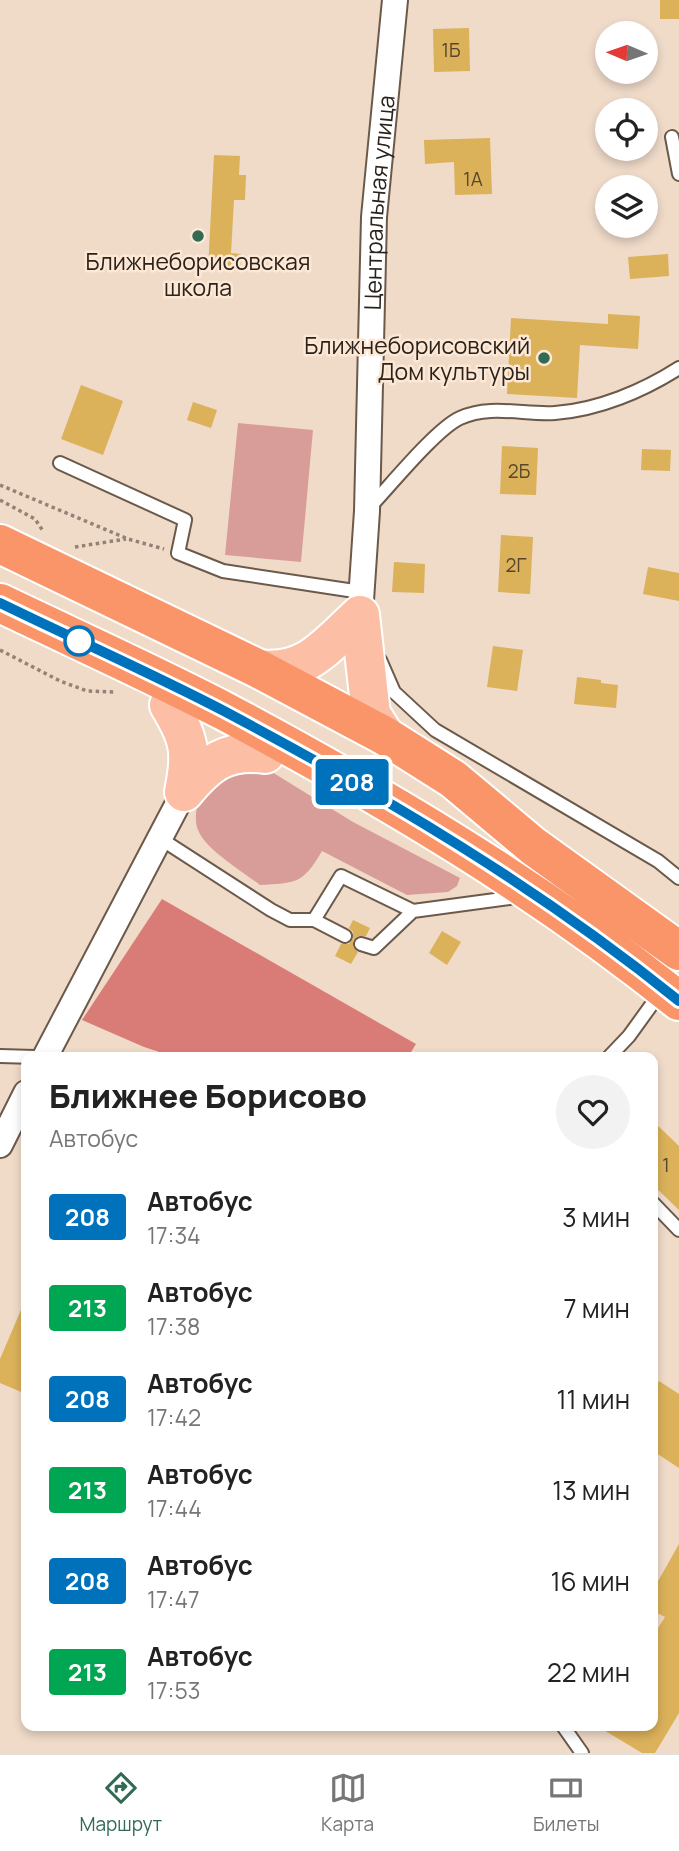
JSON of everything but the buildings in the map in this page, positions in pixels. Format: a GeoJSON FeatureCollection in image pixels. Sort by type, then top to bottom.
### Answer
{"type":"FeatureCollection","features":[{"type":"Feature","properties":{"kind":"highway"},"geometry":{"type":"LineString","coordinates":[[0,544],[259,669],[385,736],[453,779],[533,846],[679,951]]}},
{"type":"Feature","properties":{"kind":"highway"},"geometry":{"type":"LineString","coordinates":[[0,563],[364,748],[533,846]]}},
{"type":"Feature","properties":{"kind":"highway"},"geometry":{"type":"LineString","coordinates":[[0,603],[222,710],[442,834],[588,930],[671,1006]]}},
{"type":"Feature","properties":{"kind":"highway"},"geometry":{"type":"LineString","coordinates":[[0,619],[209,723],[381,816],[510,898],[671,1006]]}},
{"type":"Feature","properties":{"kind":"main road"},"geometry":{"type":"LineString","coordinates":[[259,669],[277,671],[306,664],[360,604]]}},
{"type":"Feature","properties":{"kind":"main road"},"geometry":{"type":"LineString","coordinates":[[360,604],[371,714],[385,736]]}},
{"type":"Feature","properties":{"kind":"main road"},"geometry":{"type":"LineString","coordinates":[[169,705],[184,729],[188,747],[188,771],[184,792]]}},
{"type":"Feature","properties":{"kind":"main road"},"geometry":{"type":"LineString","coordinates":[[184,792],[200,773],[223,757],[250,752],[265,754]]}},
{"type":"Feature","properties":{"kind":"street","name":"Центральная улица"},"geometry":{"type":"LineString","coordinates":[[360,604],[367,511],[374,218],[395,0]]}},
{"type":"Feature","properties":{"kind":"street"},"geometry":{"type":"LineString","coordinates":[[47,1052],[184,792]]}},
{"type":"Feature","properties":{"kind":"street"},"geometry":{"type":"LineString","coordinates":[[1,1142],[21,1103]]}},
{"type":"Feature","properties":{"kind":"lane"},"geometry":{"type":"LineString","coordinates":[[672,137],[679,174]]}},
{"type":"Feature","properties":{"kind":"lane"},"geometry":{"type":"LineString","coordinates":[[367,511],[442,430],[460,418],[497,411],[554,413],[579,410],[631,393],[679,368]]}},
{"type":"Feature","properties":{"kind":"lane"},"geometry":{"type":"LineString","coordinates":[[60,463],[185,520],[178,552],[223,570],[360,604],[394,692],[435,730],[658,862],[679,878]]}},
{"type":"Feature","properties":{"kind":"lane"},"geometry":{"type":"LineString","coordinates":[[161,839],[280,915],[290,919],[314,920],[345,936]]}},
{"type":"Feature","properties":{"kind":"lane"},"geometry":{"type":"LineString","coordinates":[[314,920],[341,876],[413,911],[510,898]]}},
{"type":"Feature","properties":{"kind":"lane"},"geometry":{"type":"LineString","coordinates":[[361,944],[374,948],[413,911]]}},
{"type":"Feature","properties":{"kind":"lane"},"geometry":{"type":"LineString","coordinates":[[614,1052],[629,1036],[671,1006]]}},
{"type":"Feature","properties":{"kind":"lane"},"geometry":{"type":"LineString","coordinates":[[0,1056],[21,1057]]}},
{"type":"Feature","properties":{"kind":"lane"},"geometry":{"type":"LineString","coordinates":[[658,1208],[679,1230]]}},
{"type":"Feature","properties":{"kind":"lane"},"geometry":{"type":"LineString","coordinates":[[566,1731],[582,1753]]}},
{"type":"Feature","properties":{"kind":"path"},"geometry":{"type":"LineString","coordinates":[[0,485],[128,539],[178,552]]}},
{"type":"Feature","properties":{"kind":"path"},"geometry":{"type":"LineString","coordinates":[[0,500],[35,519],[42,530],[53,536]]}},
{"type":"Feature","properties":{"kind":"path"},"geometry":{"type":"LineString","coordinates":[[74,547],[128,539]]}},
{"type":"Feature","properties":{"kind":"path"},"geometry":{"type":"LineString","coordinates":[[0,650],[87,691],[124,695]]}},
{"type":"Feature","properties":{"kind":"shaded area"},"geometry":{"type":"Polygon","coordinates":[[[238,423],[313,430],[301,562],[225,555],[238,423]]]}},
{"type":"Feature","properties":{"kind":"shaded area"},"geometry":{"type":"Polygon","coordinates":[[[254,761],[353,822],[460,878],[457,886],[448,892],[407,895],[322,851],[304,876],[297,880],[260,885],[208,845],[198,830],[196,821],[200,791],[254,761]]]}},
{"type":"Feature","properties":{"kind":"shaded area"},"geometry":{"type":"Polygon","coordinates":[[[162,899],[416,1044],[411,1052],[160,1052],[82,1020],[162,899]]]}},
{"type":"Feature","properties":{"kind":"bus line","name":"208"},"geometry":{"type":"LineString","coordinates":[[0,603],[222,710],[442,834],[588,930],[679,1001]]}},
{"type":"Feature","properties":{"kind":"place","name":"Ближнеборисовская школа"},"geometry":{"type":"Point","coordinates":[198,236]}},
{"type":"Feature","properties":{"kind":"place","name":"Ближнеборисовский Дом культуры"},"geometry":{"type":"Point","coordinates":[544,358]}}]}
